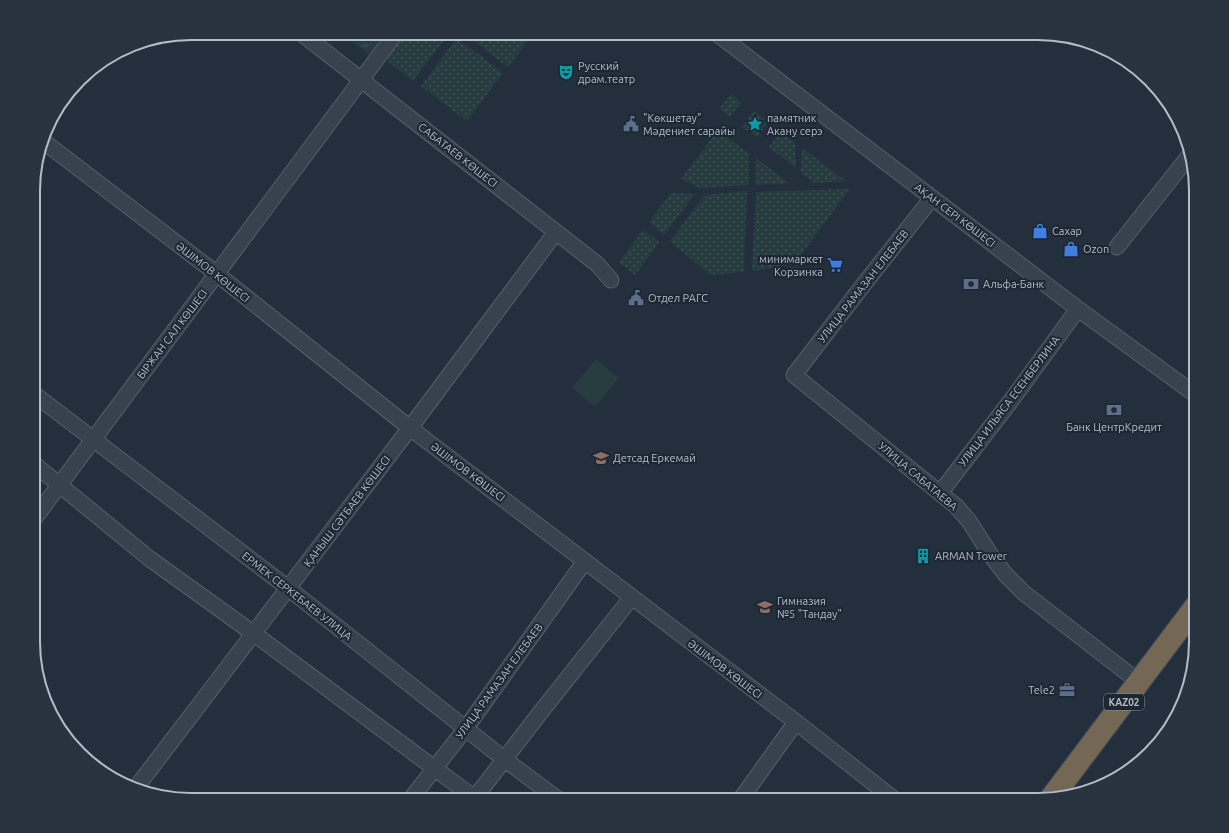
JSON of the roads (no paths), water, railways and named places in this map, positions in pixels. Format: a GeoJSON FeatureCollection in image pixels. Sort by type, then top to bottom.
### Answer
{"type":"FeatureCollection","features":[{"type":"Feature","properties":{"kind":"highway","name":"KАZ02"},"geometry":{"type":"LineString","coordinates":[[1056,792],[1189,615]]}},
{"type":"Feature","properties":{"kind":"street","name":"САБАТАЕВ КӨШЕСІ"},"geometry":{"type":"LineString","coordinates":[[310,40],[597,264],[611,280]]}},
{"type":"Feature","properties":{"kind":"street","name":"БІРЖАН САЛ КӨШЕСІ"},"geometry":{"type":"LineString","coordinates":[[40,511],[391,40]]}},
{"type":"Feature","properties":{"kind":"street","name":"АҚАН СЕРІ КӨШЕСІ"},"geometry":{"type":"LineString","coordinates":[[725,40],[932,198],[1189,390]]}},
{"type":"Feature","properties":{"kind":"street","name":"ӘШІМОВ КӨШЕСІ"},"geometry":{"type":"LineString","coordinates":[[47,144],[217,274],[410,428],[796,722],[886,793]]}},
{"type":"Feature","properties":{"kind":"street"},"geometry":{"type":"LineString","coordinates":[[1116,247],[1186,160]]}},
{"type":"Feature","properties":{"kind":"street","name":"УЛИЦА РАМАЗАН ЕЛЕБАЕВ"},"geometry":{"type":"LineString","coordinates":[[794,375],[932,198]]}},
{"type":"Feature","properties":{"kind":"street","name":"ҚАНЫШ СӘТБАЕВ КӨШЕСІ"},"geometry":{"type":"LineString","coordinates":[[139,784],[410,428],[556,232]]}},
{"type":"Feature","properties":{"kind":"street","name":"УЛИЦА ИЛЬЯСА ЕСЕНБЕРЛИНА"},"geometry":{"type":"LineString","coordinates":[[940,493],[1010,402],[1078,308]]}},
{"type":"Feature","properties":{"kind":"street","name":"УЛИЦА САБАТАЕВА"},"geometry":{"type":"LineString","coordinates":[[794,375],[956,506],[969,520],[992,557],[1024,593],[1139,682]]}},
{"type":"Feature","properties":{"kind":"street","name":"ЕРМЕК СЕРКЕБАЕВ УЛИЦА"},"geometry":{"type":"LineString","coordinates":[[40,399],[288,588],[504,759],[550,793]]}},
{"type":"Feature","properties":{"kind":"street"},"geometry":{"type":"LineString","coordinates":[[40,469],[150,559],[254,633],[467,793]]}},
{"type":"Feature","properties":{"kind":"street","name":"УЛИЦА РАМАЗАН ЕЛЕБАЕВ"},"geometry":{"type":"LineString","coordinates":[[415,793],[466,728],[584,561]]}},
{"type":"Feature","properties":{"kind":"street"},"geometry":{"type":"LineString","coordinates":[[479,793],[544,707],[632,597]]}},
{"type":"Feature","properties":{"kind":"street"},"geometry":{"type":"LineString","coordinates":[[745,793],[796,722]]}},
{"type":"Feature","properties":{"kind":"place","name":"Русский драм.театр"},"geometry":{"type":"Point","coordinates":[566,72]}},
{"type":"Feature","properties":{"kind":"place","name":"\"Көкшетау\" Мәдениет сарайы"},"geometry":{"type":"Point","coordinates":[631,124]}},
{"type":"Feature","properties":{"kind":"place","name":"памятник Акану серэ"},"geometry":{"type":"Point","coordinates":[755,124]}},
{"type":"Feature","properties":{"kind":"place","name":"Сахар"},"geometry":{"type":"Point","coordinates":[1040,231]}},
{"type":"Feature","properties":{"kind":"place","name":"Ozon"},"geometry":{"type":"Point","coordinates":[1071,249]}},
{"type":"Feature","properties":{"kind":"place","name":"минимаркет Корзинка"},"geometry":{"type":"Point","coordinates":[835,265]}},
{"type":"Feature","properties":{"kind":"place","name":"Альфа-Банк"},"geometry":{"type":"Point","coordinates":[971,284]}},
{"type":"Feature","properties":{"kind":"place","name":"Отдел РАГС"},"geometry":{"type":"Point","coordinates":[636,298]}},
{"type":"Feature","properties":{"kind":"place","name":"Банк ЦентрКредит"},"geometry":{"type":"Point","coordinates":[1114,410]}},
{"type":"Feature","properties":{"kind":"place","name":"Детсад Еркемай"},"geometry":{"type":"Point","coordinates":[601,458]}},
{"type":"Feature","properties":{"kind":"place","name":"ARMAN Tower"},"geometry":{"type":"Point","coordinates":[923,556]}},
{"type":"Feature","properties":{"kind":"place","name":"Гимназия №5 \"Тандау\""},"geometry":{"type":"Point","coordinates":[765,607]}},
{"type":"Feature","properties":{"kind":"place","name":"Tele2"},"geometry":{"type":"Point","coordinates":[1067,690]}}]}
